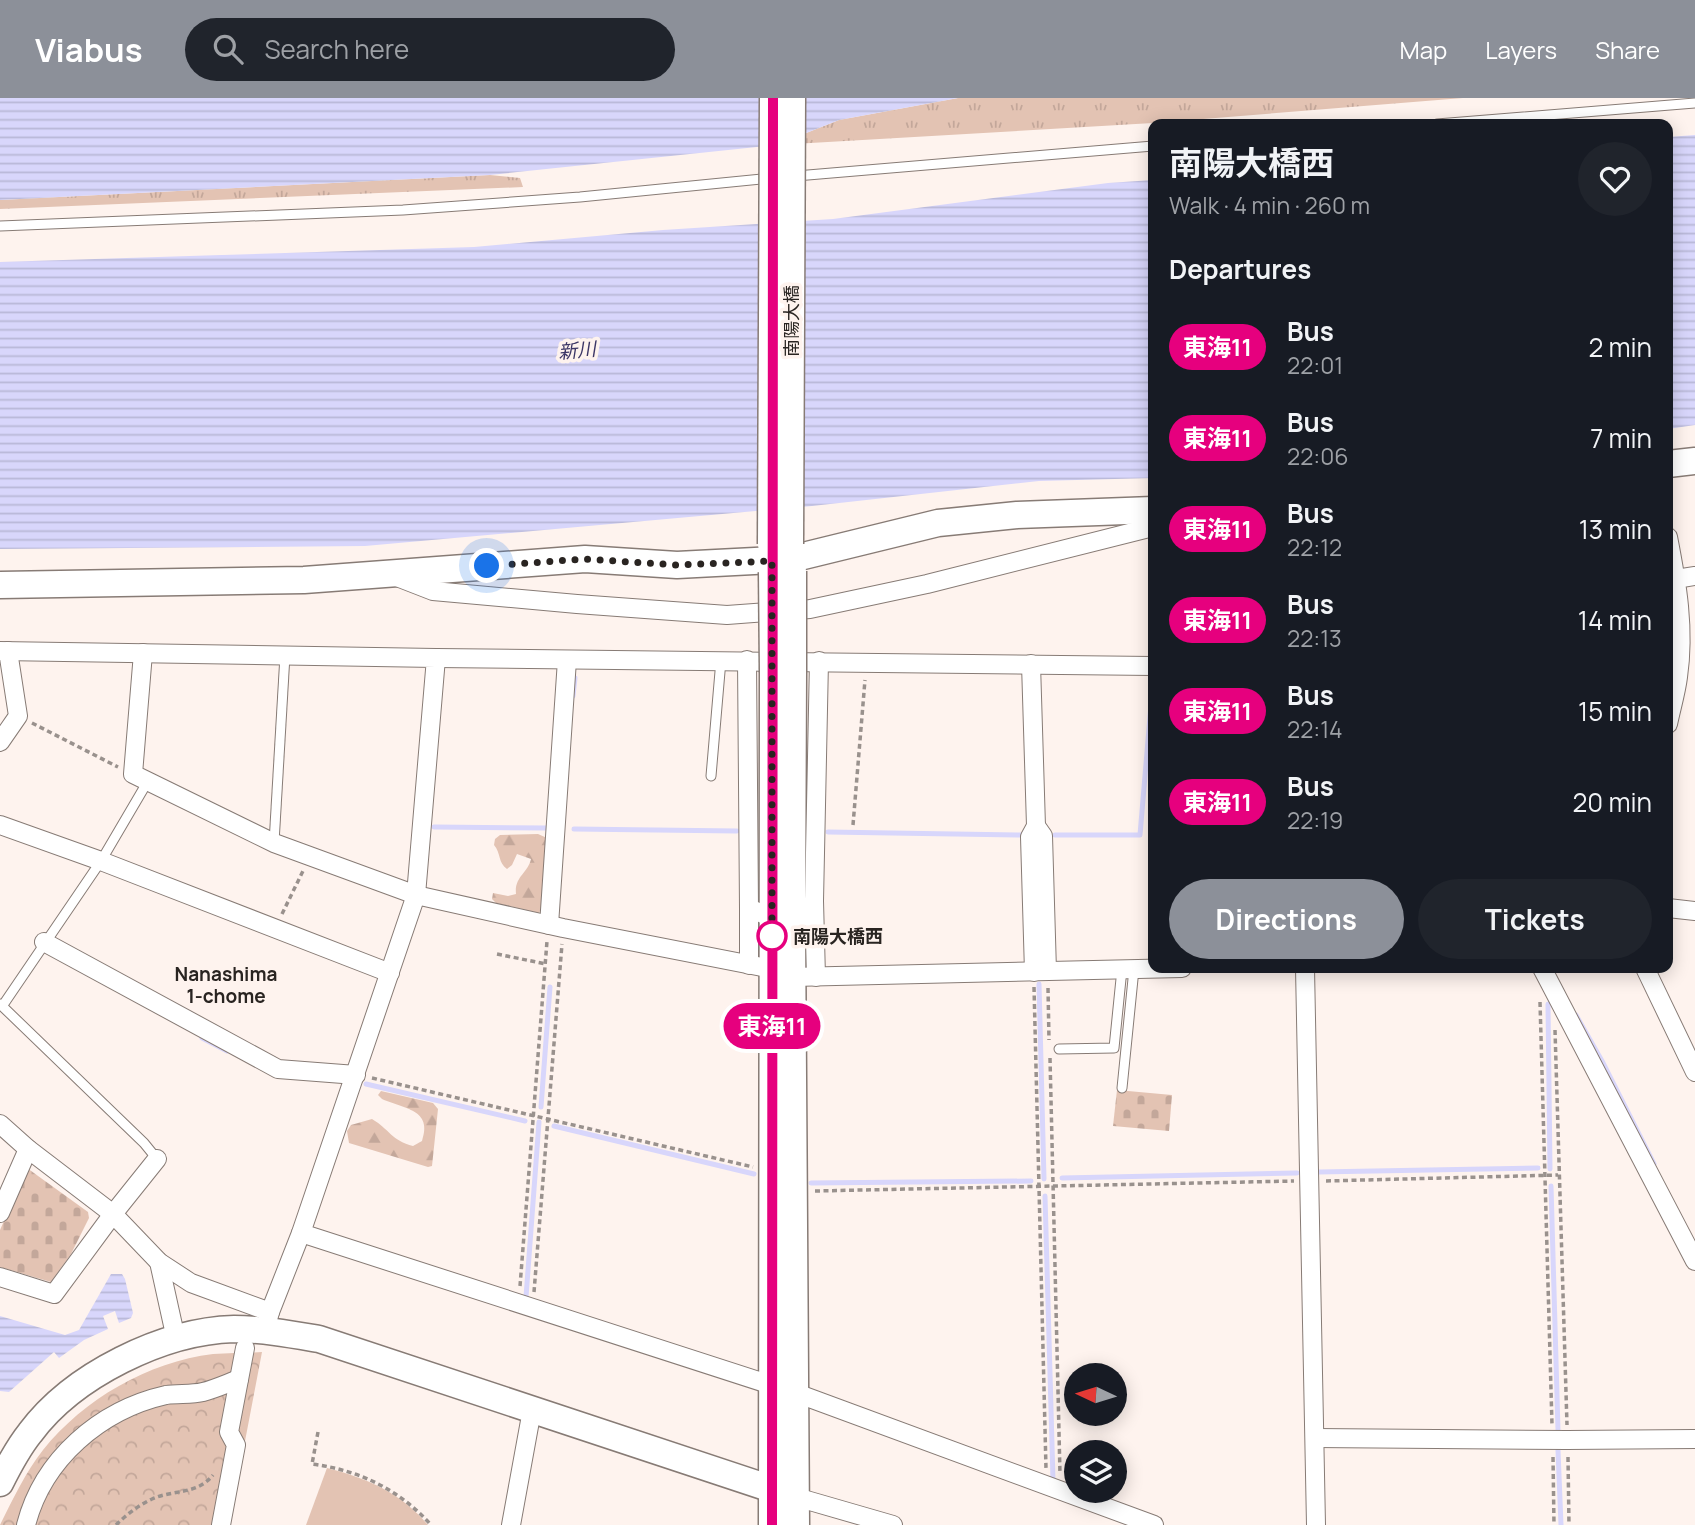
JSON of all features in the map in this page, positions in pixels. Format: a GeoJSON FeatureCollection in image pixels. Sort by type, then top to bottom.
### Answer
{"type":"FeatureCollection","features":[{"type":"Feature","properties":{"kind":"street","name":"南陽大橋"},"geometry":{"type":"LineString","coordinates":[[773,98],[782,559]]}},
{"type":"Feature","properties":{"kind":"street","name":"南陽大橋"},"geometry":{"type":"LineString","coordinates":[[782,559],[792,98]]}},
{"type":"Feature","properties":{"kind":"street"},"geometry":{"type":"LineString","coordinates":[[1673,463],[1695,461]]}},
{"type":"Feature","properties":{"kind":"street"},"geometry":{"type":"LineString","coordinates":[[0,585],[304,580],[585,559],[677,565],[782,559],[938,523],[1017,515],[1148,510]]}},
{"type":"Feature","properties":{"kind":"street"},"geometry":{"type":"LineString","coordinates":[[388,574],[433,591],[727,615],[810,609],[927,584],[1148,528]]}},
{"type":"Feature","properties":{"kind":"street"},"geometry":{"type":"LineString","coordinates":[[782,559],[783,672],[771,918],[782,972],[772,1171],[784,1390]]}},
{"type":"Feature","properties":{"kind":"street"},"geometry":{"type":"LineString","coordinates":[[1673,563],[1676,579],[1674,623],[1679,676],[1673,702]]}},
{"type":"Feature","properties":{"kind":"street"},"geometry":{"type":"LineString","coordinates":[[1676,579],[1695,576]]}},
{"type":"Feature","properties":{"kind":"street"},"geometry":{"type":"LineString","coordinates":[[0,742],[18,716],[4,651],[1148,666]]}},
{"type":"Feature","properties":{"kind":"street"},"geometry":{"type":"LineString","coordinates":[[143,653],[141,778],[274,843],[416,895],[782,972],[1040,972],[1148,969]]}},
{"type":"Feature","properties":{"kind":"street"},"geometry":{"type":"LineString","coordinates":[[267,1321],[301,1233],[416,895],[436,658]]}},
{"type":"Feature","properties":{"kind":"street"},"geometry":{"type":"LineString","coordinates":[[556,926],[567,660]]}},
{"type":"Feature","properties":{"kind":"street"},"geometry":{"type":"LineString","coordinates":[[747,660],[771,918],[782,972],[794,1191],[784,1390],[784,1493],[772,1525]]}},
{"type":"Feature","properties":{"kind":"street"},"geometry":{"type":"LineString","coordinates":[[782,972],[814,901],[819,661]]}},
{"type":"Feature","properties":{"kind":"street"},"geometry":{"type":"LineString","coordinates":[[1031,664],[1037,826],[1030,837],[1040,972]]}},
{"type":"Feature","properties":{"kind":"street"},"geometry":{"type":"LineString","coordinates":[[0,825],[101,861],[390,973]]}},
{"type":"Feature","properties":{"kind":"street"},"geometry":{"type":"LineString","coordinates":[[771,918],[814,901]]}},
{"type":"Feature","properties":{"kind":"street"},"geometry":{"type":"LineString","coordinates":[[1673,909],[1695,911]]}},
{"type":"Feature","properties":{"kind":"street"},"geometry":{"type":"LineString","coordinates":[[44,942],[278,1069],[356,1074]]}},
{"type":"Feature","properties":{"kind":"street"},"geometry":{"type":"LineString","coordinates":[[1305,973],[1316,1525]]}},
{"type":"Feature","properties":{"kind":"street"},"geometry":{"type":"LineString","coordinates":[[1543,973],[1547,994],[1695,1261]]}},
{"type":"Feature","properties":{"kind":"street"},"geometry":{"type":"LineString","coordinates":[[1647,973],[1695,1072]]}},
{"type":"Feature","properties":{"kind":"street"},"geometry":{"type":"LineString","coordinates":[[0,1124],[28,1149],[114,1214],[159,1262],[191,1283],[267,1321],[784,1493],[893,1525]]}},
{"type":"Feature","properties":{"kind":"street"},"geometry":{"type":"LineString","coordinates":[[0,1213],[28,1149]]}},
{"type":"Feature","properties":{"kind":"street"},"geometry":{"type":"LineString","coordinates":[[0,1277],[54,1294],[157,1159]]}},
{"type":"Feature","properties":{"kind":"street"},"geometry":{"type":"LineString","coordinates":[[301,1233],[784,1390],[1154,1525]]}},
{"type":"Feature","properties":{"kind":"street"},"geometry":{"type":"LineString","coordinates":[[159,1262],[176,1339]]}},
{"type":"Feature","properties":{"kind":"street"},"geometry":{"type":"LineString","coordinates":[[0,1483],[10,1462],[32,1430],[87,1381],[156,1345],[193,1334],[267,1321]]}},
{"type":"Feature","properties":{"kind":"street"},"geometry":{"type":"LineString","coordinates":[[221,1525],[236,1445],[229,1432],[245,1348]]}},
{"type":"Feature","properties":{"kind":"street"},"geometry":{"type":"LineString","coordinates":[[26,1525],[45,1479],[65,1453],[94,1426],[125,1408],[168,1395],[203,1392],[239,1379]]}},
{"type":"Feature","properties":{"kind":"street"},"geometry":{"type":"LineString","coordinates":[[511,1525],[532,1410]]}},
{"type":"Feature","properties":{"kind":"street"},"geometry":{"type":"LineString","coordinates":[[1315,1438],[1695,1439]]}},
{"type":"Feature","properties":{"kind":"street"},"geometry":{"type":"LineString","coordinates":[[784,1493],[796,1525]]}},
{"type":"Feature","properties":{"kind":"lane"},"geometry":{"type":"LineString","coordinates":[[1498,119],[1695,103]]}},
{"type":"Feature","properties":{"kind":"lane"},"geometry":{"type":"LineString","coordinates":[[0,226],[416,209],[1148,146]]}},
{"type":"Feature","properties":{"kind":"lane"},"geometry":{"type":"LineString","coordinates":[[274,843],[285,655]]}},
{"type":"Feature","properties":{"kind":"lane"},"geometry":{"type":"LineString","coordinates":[[711,776],[721,660]]}},
{"type":"Feature","properties":{"kind":"lane"},"geometry":{"type":"LineString","coordinates":[[141,778],[101,861],[1,1004],[144,1143],[157,1159]]}},
{"type":"Feature","properties":{"kind":"lane"},"geometry":{"type":"LineString","coordinates":[[1059,1049],[1114,1048],[1128,969]]}},
{"type":"Feature","properties":{"kind":"lane"},"geometry":{"type":"LineString","coordinates":[[1122,1088],[1128,969]]}},
{"type":"Feature","properties":{"kind":"path"},"geometry":{"type":"LineString","coordinates":[[853,825],[867,662]]}},
{"type":"Feature","properties":{"kind":"path"},"geometry":{"type":"LineString","coordinates":[[18,716],[141,778]]}},
{"type":"Feature","properties":{"kind":"path"},"geometry":{"type":"LineString","coordinates":[[275,928],[310,857]]}},
{"type":"Feature","properties":{"kind":"path"},"geometry":{"type":"LineString","coordinates":[[526,1305],[534,1115],[546,964],[556,926]]}},
{"type":"Feature","properties":{"kind":"path"},"geometry":{"type":"LineString","coordinates":[[526,1305],[548,1118],[556,926]]}},
{"type":"Feature","properties":{"kind":"path"},"geometry":{"type":"LineString","coordinates":[[496,954],[546,964]]}},
{"type":"Feature","properties":{"kind":"path"},"geometry":{"type":"LineString","coordinates":[[1040,972],[1054,1184],[1053,1487]]}},
{"type":"Feature","properties":{"kind":"path"},"geometry":{"type":"LineString","coordinates":[[1040,972],[1038,1185],[1053,1487]]}},
{"type":"Feature","properties":{"kind":"path"},"geometry":{"type":"LineString","coordinates":[[1547,994],[1558,1175],[1560,1440],[1554,1525]]}},
{"type":"Feature","properties":{"kind":"path"},"geometry":{"type":"LineString","coordinates":[[1547,994],[1544,1176],[1560,1440],[1569,1525]]}},
{"type":"Feature","properties":{"kind":"path"},"geometry":{"type":"LineString","coordinates":[[356,1074],[772,1171]]}},
{"type":"Feature","properties":{"kind":"path"},"geometry":{"type":"LineString","coordinates":[[794,1191],[1558,1175]]}},
{"type":"Feature","properties":{"kind":"path"},"geometry":{"type":"LineString","coordinates":[[318,1432],[312,1464],[354,1473],[386,1487],[416,1508],[431,1525]]}},
{"type":"Feature","properties":{"kind":"path"},"geometry":{"type":"LineString","coordinates":[[116,1525],[137,1507],[152,1499],[200,1488],[216,1470]]}},
{"type":"Feature","properties":{"kind":"green space"},"geometry":{"type":"Polygon","coordinates":[[[958,98],[1463,98],[1203,119],[1148,119],[1148,123],[776,145],[839,120],[958,98]]]}},
{"type":"Feature","properties":{"kind":"green space"},"geometry":{"type":"Polygon","coordinates":[[[490,175],[520,178],[523,187],[0,209],[0,200],[490,175]]]}},
{"type":"Feature","properties":{"kind":"green space"},"geometry":{"type":"Polygon","coordinates":[[[538,834],[547,838],[542,907],[539,913],[496,903],[492,899],[493,893],[508,896],[516,894],[517,883],[531,859],[517,854],[507,869],[494,845],[495,839],[500,835],[538,834]]]}},
{"type":"Feature","properties":{"kind":"green space"},"geometry":{"type":"Polygon","coordinates":[[[1117,1090],[1172,1095],[1169,1131],[1113,1126],[1117,1090]]]}},
{"type":"Feature","properties":{"kind":"green space"},"geometry":{"type":"Polygon","coordinates":[[[381,1091],[433,1103],[438,1109],[432,1166],[349,1143],[347,1131],[351,1125],[372,1119],[406,1144],[413,1146],[422,1141],[424,1130],[420,1116],[382,1099],[378,1095],[381,1091]]]}},
{"type":"Feature","properties":{"kind":"green space"},"geometry":{"type":"Polygon","coordinates":[[[27,1168],[88,1212],[89,1218],[71,1254],[51,1282],[0,1267],[0,1230],[27,1168]]]}},
{"type":"Feature","properties":{"kind":"green space"},"geometry":{"type":"Polygon","coordinates":[[[262,1352],[229,1525],[0,1525],[25,1477],[43,1450],[59,1432],[98,1399],[141,1374],[189,1358],[262,1352]]]}},
{"type":"Feature","properties":{"kind":"green space"},"geometry":{"type":"Polygon","coordinates":[[[327,1468],[382,1488],[406,1504],[428,1525],[306,1525],[327,1468]]]}},
{"type":"Feature","properties":{"kind":"water"},"geometry":{"type":"Polygon","coordinates":[[[0,98],[958,98],[839,120],[776,145],[490,175],[0,200],[0,98]]]}},
{"type":"Feature","properties":{"kind":"water"},"geometry":{"type":"Polygon","coordinates":[[[1695,135],[1695,425],[1673,428],[1673,137],[1695,135]]]}},
{"type":"Feature","properties":{"kind":"water","name":"新川"},"geometry":{"type":"Polygon","coordinates":[[[1148,180],[1148,478],[1039,481],[812,506],[365,546],[0,549],[0,262],[474,247],[663,230],[833,219],[1108,183],[1148,180]]]}},
{"type":"Feature","properties":{"kind":"water"},"geometry":{"type":"Polygon","coordinates":[[[111,1274],[122,1274],[125,1279],[133,1313],[131,1318],[119,1323],[115,1311],[103,1316],[108,1329],[84,1340],[59,1358],[54,1352],[9,1392],[0,1391],[0,1316],[65,1335],[79,1330],[111,1274]]]}},
{"type":"Feature","properties":{"kind":"waterway"},"geometry":{"type":"LineString","coordinates":[[573,696],[575,678]]}},
{"type":"Feature","properties":{"kind":"waterway"},"geometry":{"type":"LineString","coordinates":[[1055,835],[1140,835],[1148,740]]}},
{"type":"Feature","properties":{"kind":"waterway"},"geometry":{"type":"LineString","coordinates":[[434,827],[549,828]]}},
{"type":"Feature","properties":{"kind":"waterway"},"geometry":{"type":"LineString","coordinates":[[574,829],[737,831]]}},
{"type":"Feature","properties":{"kind":"waterway"},"geometry":{"type":"LineString","coordinates":[[828,832],[1022,835]]}},
{"type":"Feature","properties":{"kind":"waterway"},"geometry":{"type":"LineString","coordinates":[[1039,984],[1044,1179]]}},
{"type":"Feature","properties":{"kind":"waterway"},"geometry":{"type":"LineString","coordinates":[[541,1107],[550,987]]}},
{"type":"Feature","properties":{"kind":"waterway"},"geometry":{"type":"LineString","coordinates":[[1548,1004],[1550,1169]]}},
{"type":"Feature","properties":{"kind":"waterway"},"geometry":{"type":"LineString","coordinates":[[1576,1015],[1654,1164]]}},
{"type":"Feature","properties":{"kind":"waterway"},"geometry":{"type":"LineString","coordinates":[[202,1038],[227,1051]]}},
{"type":"Feature","properties":{"kind":"waterway"},"geometry":{"type":"LineString","coordinates":[[366,1084],[525,1121]]}},
{"type":"Feature","properties":{"kind":"waterway"},"geometry":{"type":"LineString","coordinates":[[526,1297],[539,1122]]}},
{"type":"Feature","properties":{"kind":"waterway"},"geometry":{"type":"LineString","coordinates":[[554,1126],[754,1174]]}},
{"type":"Feature","properties":{"kind":"waterway"},"geometry":{"type":"LineString","coordinates":[[1318,1172],[1538,1168]]}},
{"type":"Feature","properties":{"kind":"waterway"},"geometry":{"type":"LineString","coordinates":[[1062,1178],[1297,1173]]}},
{"type":"Feature","properties":{"kind":"waterway"},"geometry":{"type":"LineString","coordinates":[[811,1183],[1031,1181]]}},
{"type":"Feature","properties":{"kind":"waterway"},"geometry":{"type":"LineString","coordinates":[[1551,1186],[1558,1430]]}},
{"type":"Feature","properties":{"kind":"waterway"},"geometry":{"type":"LineString","coordinates":[[1045,1196],[1053,1480]]}},
{"type":"Feature","properties":{"kind":"waterway"},"geometry":{"type":"LineString","coordinates":[[1558,1450],[1561,1525]]}},
{"type":"Feature","properties":{"kind":"bus line","name":"東海11"},"geometry":{"type":"LineString","coordinates":[[772,1525],[773,98]]}},
{"type":"Feature","properties":{"kind":"place","name":"南陽大橋西"},"geometry":{"type":"Point","coordinates":[772,936]}},
{"type":"Feature","properties":{"kind":"district","name":"Nanashima 1-chome"},"geometry":{"type":"Point","coordinates":[226,985]}},
{"type":"Feature","properties":{"kind":"route"},"geometry":{"type":"LineString","coordinates":[[487,566],[585,559],[677,565],[772,561],[772,936]]}}]}
